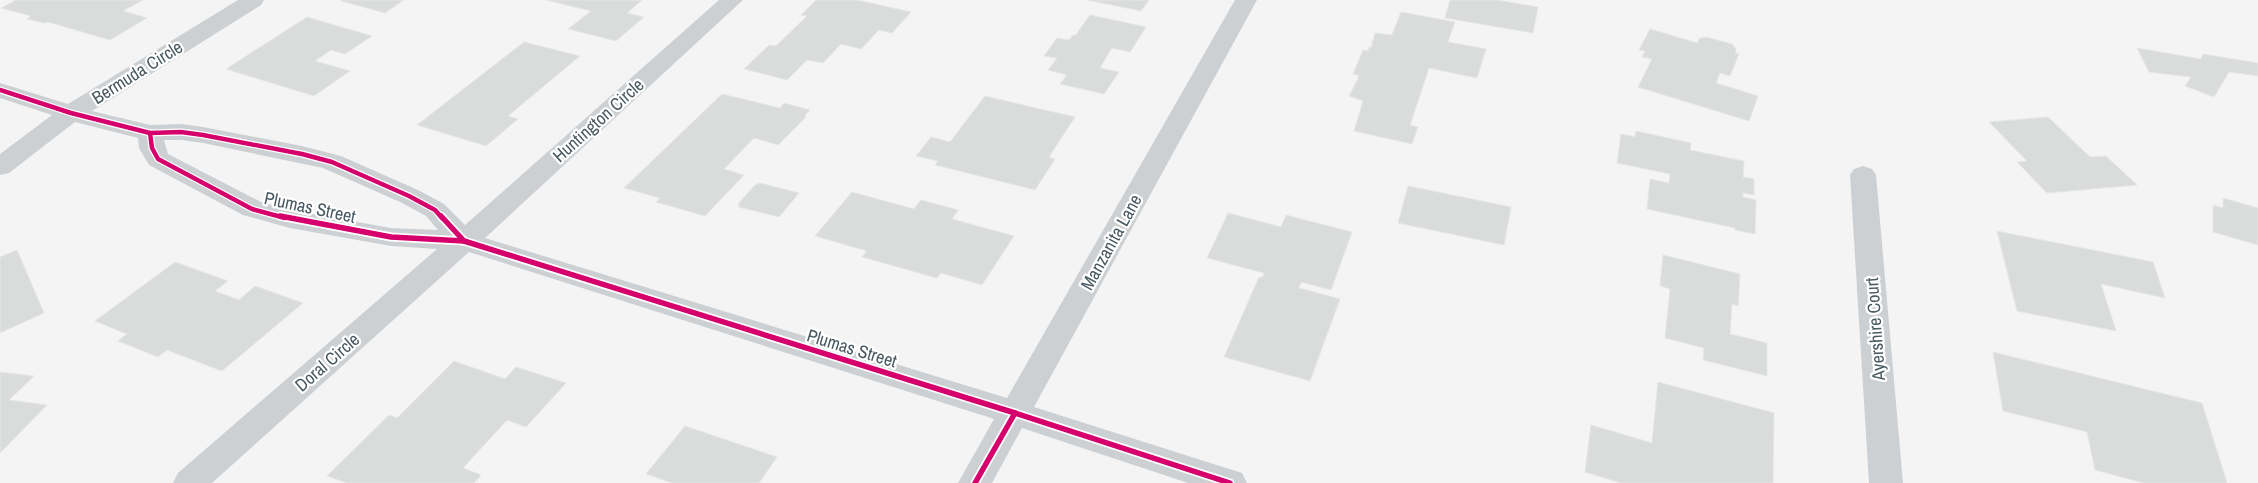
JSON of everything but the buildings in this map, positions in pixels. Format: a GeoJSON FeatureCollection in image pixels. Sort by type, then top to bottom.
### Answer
{"type":"FeatureCollection","features":[{"type":"Feature","properties":{"kind":"street","name":"Bermuda Circle"},"geometry":{"type":"LineString","coordinates":[[0,167],[70,113],[253,0]]}},
{"type":"Feature","properties":{"kind":"street","name":"Huntington Circle"},"geometry":{"type":"LineString","coordinates":[[464,241],[732,0]]}},
{"type":"Feature","properties":{"kind":"street","name":"Manzanita Lane"},"geometry":{"type":"LineString","coordinates":[[975,483],[1246,0]]}},
{"type":"Feature","properties":{"kind":"street","name":"Plumas Street"},"geometry":{"type":"LineString","coordinates":[[0,90],[70,113],[150,133],[181,132],[203,135],[302,154],[332,162],[409,196],[435,210],[464,241]]}},
{"type":"Feature","properties":{"kind":"street","name":"Plumas Street"},"geometry":{"type":"LineString","coordinates":[[150,133],[152,148],[158,159],[252,209],[290,220],[390,237],[464,241],[1015,413],[1230,483]]}},
{"type":"Feature","properties":{"kind":"street","name":"Ayershire Court"},"geometry":{"type":"LineString","coordinates":[[1863,175],[1886,483]]}},
{"type":"Feature","properties":{"kind":"street","name":"Doral Circle"},"geometry":{"type":"LineString","coordinates":[[190,483],[464,241]]}},
{"type":"Feature","properties":{"kind":"cycle path"},"geometry":{"type":"LineString","coordinates":[[0,90],[71,113],[150,133],[181,132],[203,135],[302,154],[332,162],[409,196],[435,210],[464,241]]}},
{"type":"Feature","properties":{"kind":"cycle path"},"geometry":{"type":"LineString","coordinates":[[150,133],[152,148],[158,159],[252,209],[290,219],[391,237],[464,241],[1015,413],[1230,483]]}},
{"type":"Feature","properties":{"kind":"cycle path"},"geometry":{"type":"LineString","coordinates":[[975,483],[1015,413]]}}]}
